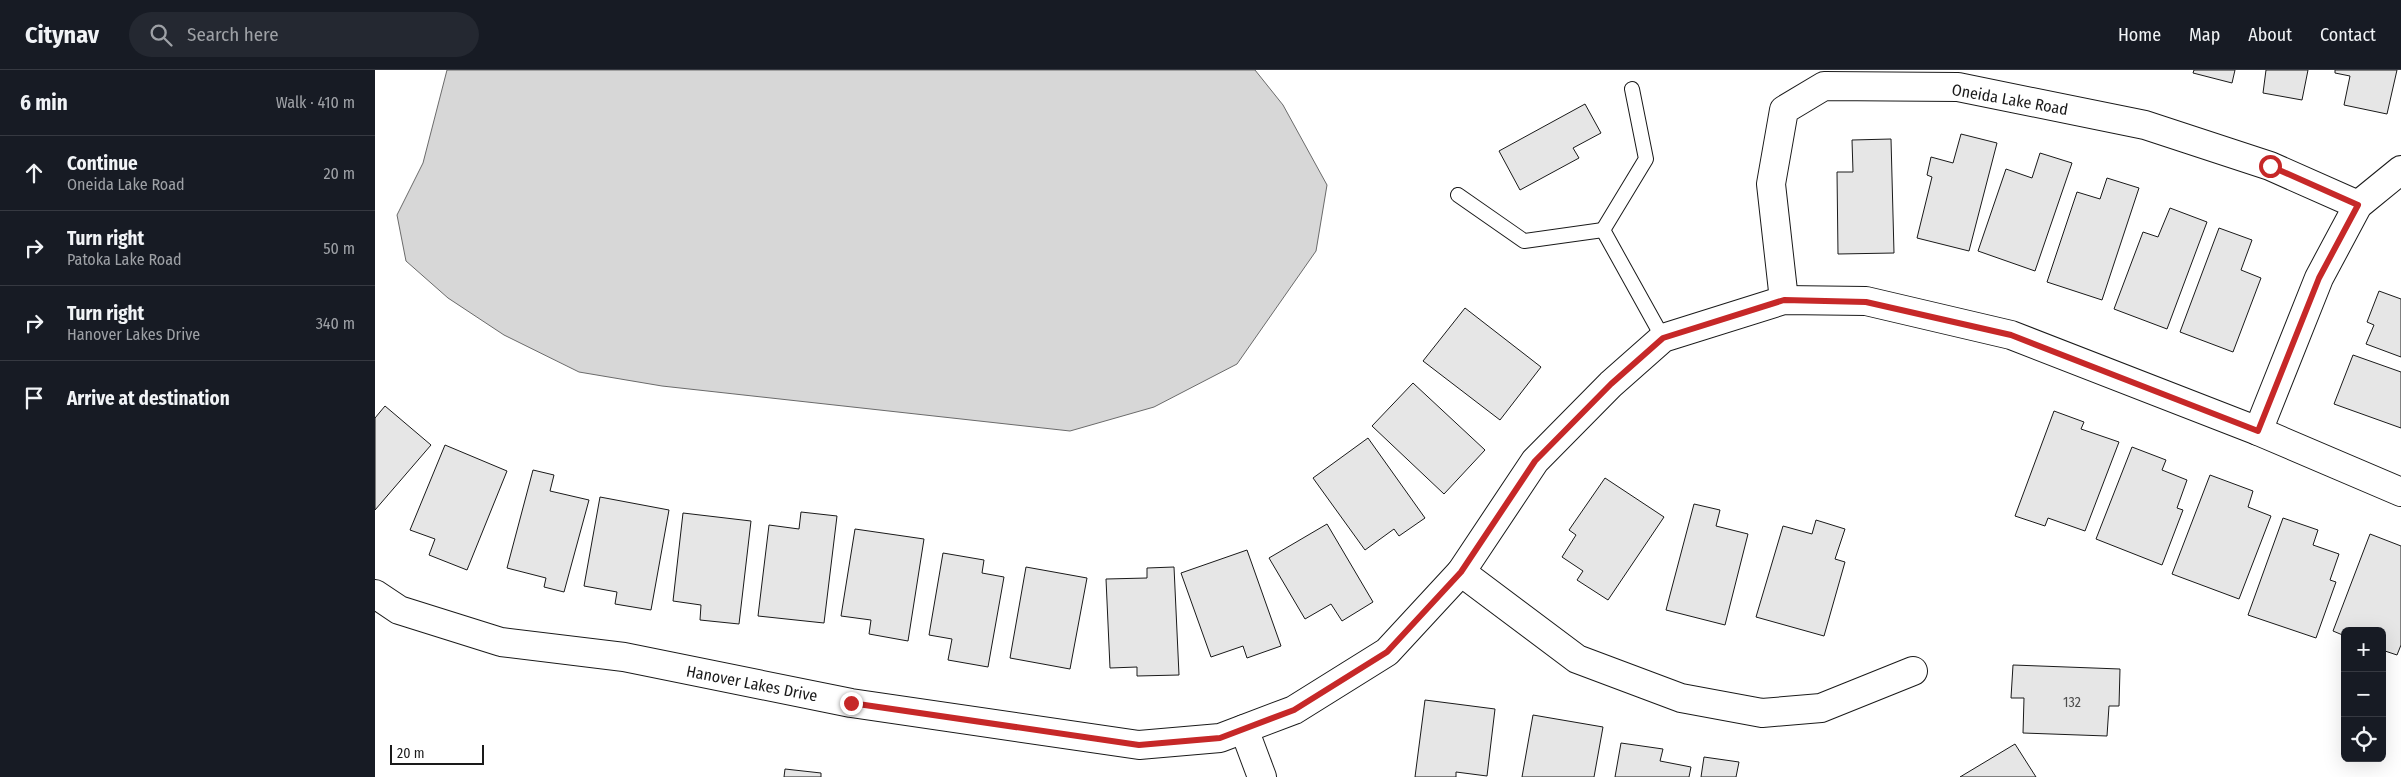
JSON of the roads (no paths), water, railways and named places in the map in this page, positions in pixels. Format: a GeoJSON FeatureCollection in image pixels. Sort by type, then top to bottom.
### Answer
{"type":"FeatureCollection","features":[{"type":"Feature","properties":{"kind":"street","name":"Oneida Lake Road"},"geometry":{"type":"LineString","coordinates":[[1784,300],[1771,184],[1784,110],[1824,86],[1958,87],[2145,125],[2270,166],[2358,205]]}},
{"type":"Feature","properties":{"kind":"street"},"geometry":{"type":"LineString","coordinates":[[2258,431],[2319,278],[2358,205],[2401,170]]}},
{"type":"Feature","properties":{"kind":"street","name":"Hanover Lakes Drive"},"geometry":{"type":"LineString","coordinates":[[375,594],[399,610],[501,642],[624,657],[851,703],[1139,745],[1220,738],[1294,710],[1387,652],[1461,572],[1535,461],[1611,384],[1663,338],[1784,300],[1866,302],[2011,335],[2258,431],[2401,492]]}},
{"type":"Feature","properties":{"kind":"street"},"geometry":{"type":"LineString","coordinates":[[1461,572],[1577,659],[1681,698],[1761,714],[1821,708],[1913,671]]}},
{"type":"Feature","properties":{"kind":"street"},"geometry":{"type":"LineString","coordinates":[[1244,729],[1262,777]]}},
{"type":"Feature","properties":{"kind":"lane"},"geometry":{"type":"LineString","coordinates":[[1603,230],[1646,159],[1632,90]]}},
{"type":"Feature","properties":{"kind":"lane"},"geometry":{"type":"LineString","coordinates":[[1458,195],[1524,240],[1603,230]]}},
{"type":"Feature","properties":{"kind":"lane"},"geometry":{"type":"LineString","coordinates":[[1603,230],[1663,338]]}}]}
